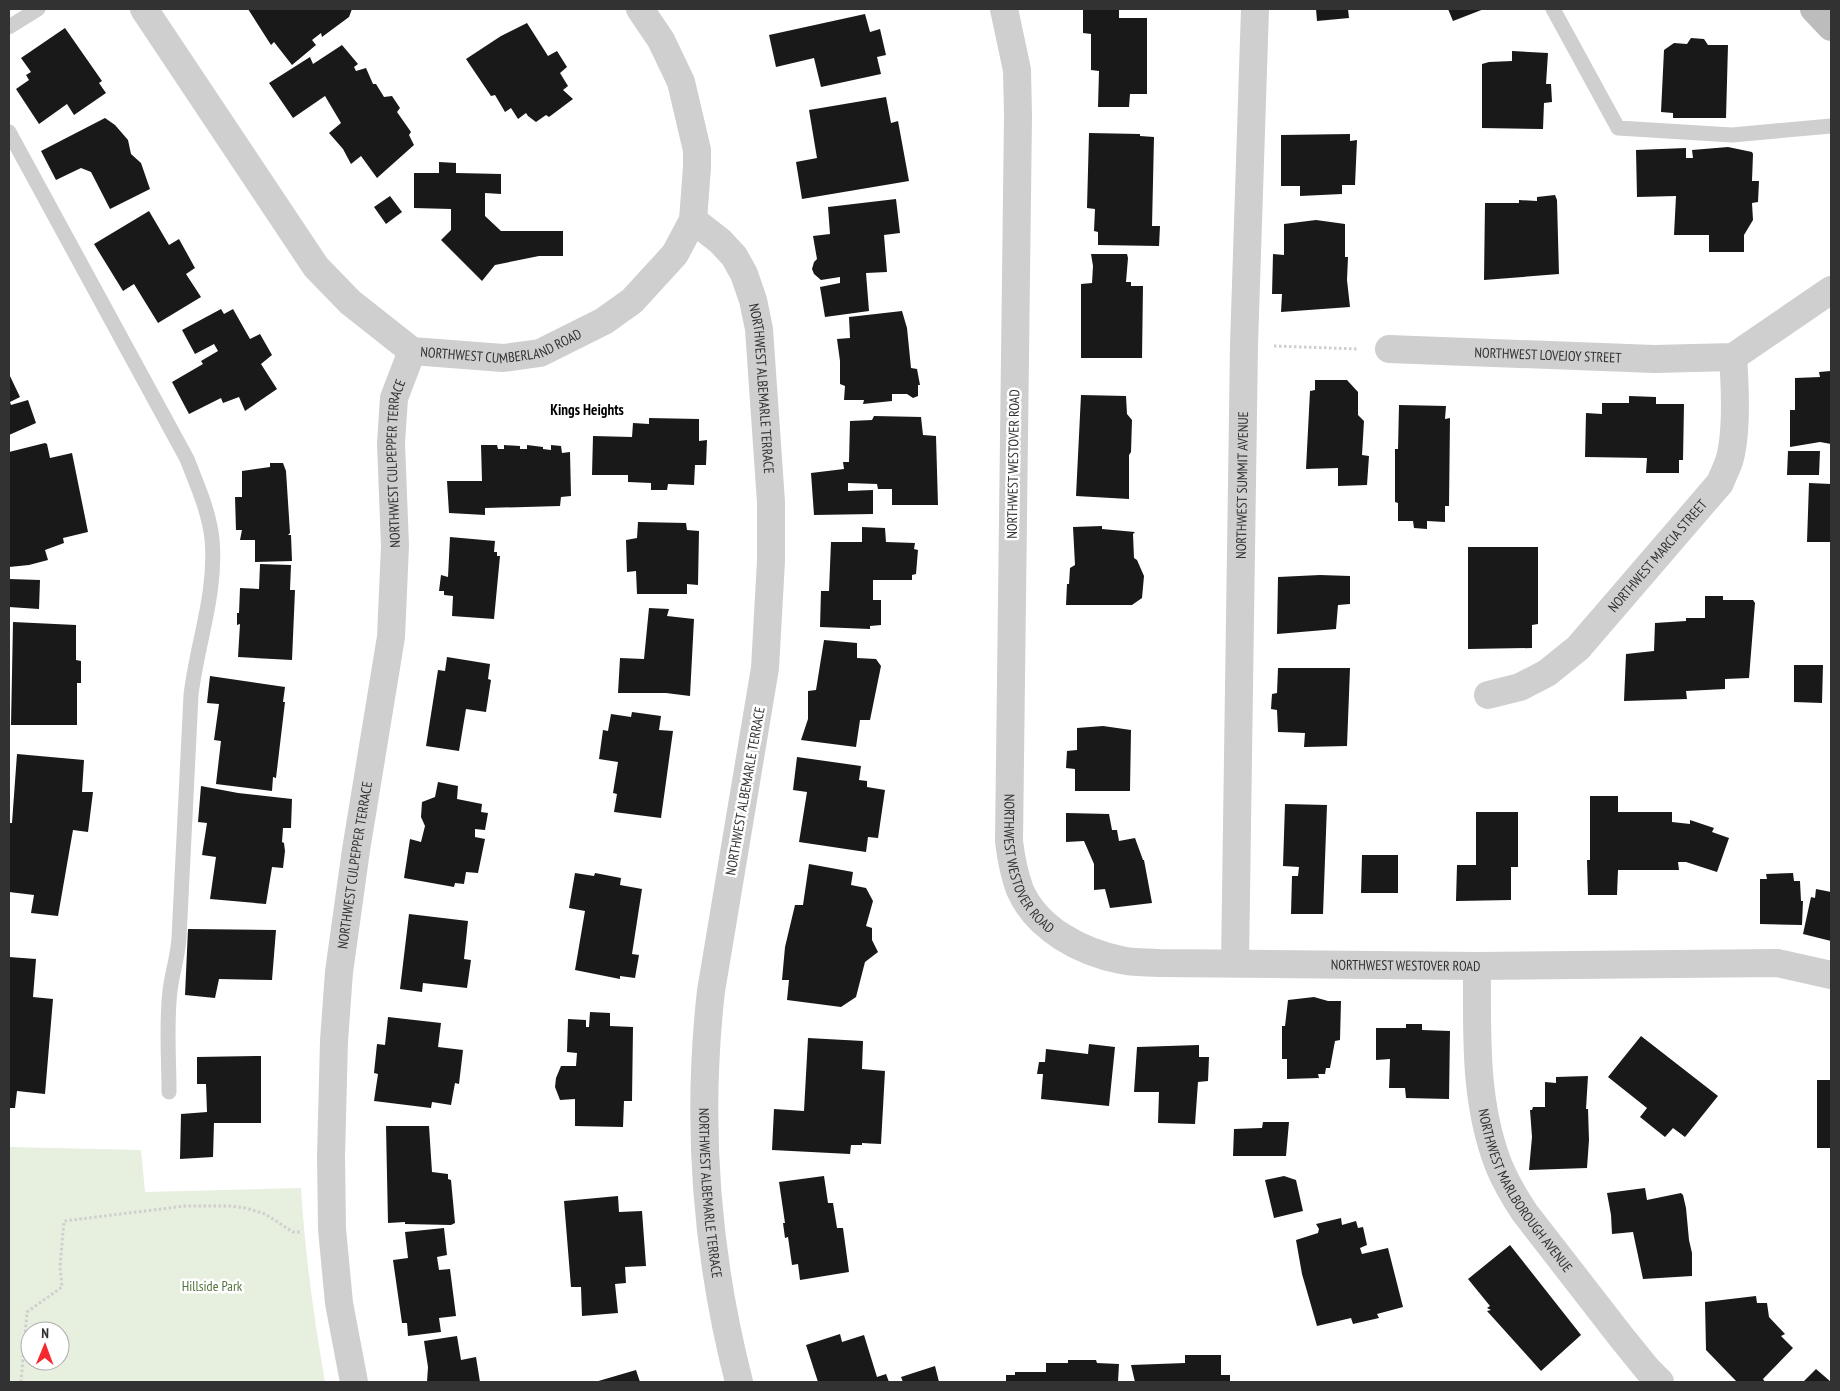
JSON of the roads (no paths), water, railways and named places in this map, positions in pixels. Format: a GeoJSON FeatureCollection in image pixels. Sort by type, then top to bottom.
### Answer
{"type":"FeatureCollection","features":[{"type":"Feature","properties":{"kind":"main road"},"geometry":{"type":"LineString","coordinates":[[1814,9],[1831,27]]}},
{"type":"Feature","properties":{"kind":"street","name":"NORTHWEST CUMBERLAND ROAD"},"geometry":{"type":"LineString","coordinates":[[144,9],[316,267],[350,302],[412,351],[503,358],[540,353],[604,322],[632,302],[675,254],[693,220],[697,150],[681,82],[661,40],[640,9]]}},
{"type":"Feature","properties":{"kind":"street","name":"NORTHWEST WESTOVER ROAD"},"geometry":{"type":"LineString","coordinates":[[1004,9],[1017,70],[1018,97],[1009,841],[1012,865],[1021,891],[1037,914],[1051,929],[1074,945],[1091,952],[1122,960],[1159,963],[1476,966],[1777,963],[1831,975]]}},
{"type":"Feature","properties":{"kind":"street","name":"NORTHWEST SUMMIT AVENUE"},"geometry":{"type":"LineString","coordinates":[[1235,963],[1244,345],[1255,9]]}},
{"type":"Feature","properties":{"kind":"street","name":"NORTHWEST ALBEMARLE TERRACE"},"geometry":{"type":"LineString","coordinates":[[693,220],[720,241],[734,256],[744,274],[753,300],[758,329],[771,502],[771,561],[765,668],[711,991],[707,1030],[704,1105],[704,1151],[708,1204],[721,1299],[729,1343],[740,1382]]}},
{"type":"Feature","properties":{"kind":"street"},"geometry":{"type":"LineString","coordinates":[[1733,357],[1831,290]]}},
{"type":"Feature","properties":{"kind":"street","name":"NORTHWEST LOVEJOY STREET"},"geometry":{"type":"LineString","coordinates":[[1389,350],[1654,359],[1733,357]]}},
{"type":"Feature","properties":{"kind":"street","name":"NORTHWEST CULPEPPER TERRACE"},"geometry":{"type":"LineString","coordinates":[[354,1382],[339,1303],[332,1228],[331,1156],[334,1041],[339,972],[356,850],[391,637],[395,546],[391,443],[393,406],[394,398],[412,351]]}},
{"type":"Feature","properties":{"kind":"street","name":"NORTHWEST MARCIA STREET"},"geometry":{"type":"LineString","coordinates":[[1488,695],[1520,687],[1547,673],[1578,648],[1720,483],[1730,458],[1733,437],[1735,384],[1733,357]]}},
{"type":"Feature","properties":{"kind":"street","name":"NORTHWEST MARLBOROUGH AVENUE"},"geometry":{"type":"LineString","coordinates":[[1476,966],[1476,1040],[1479,1084],[1490,1140],[1500,1167],[1525,1213],[1646,1378]]}},
{"type":"Feature","properties":{"kind":"lane"},"geometry":{"type":"LineString","coordinates":[[9,27],[38,9]]}},
{"type":"Feature","properties":{"kind":"lane"},"geometry":{"type":"LineString","coordinates":[[1553,9],[1618,128],[1732,135],[1831,126]]}},
{"type":"Feature","properties":{"kind":"lane"},"geometry":{"type":"LineString","coordinates":[[9,132],[187,459],[203,498],[212,538],[210,598],[196,657],[191,695],[179,938],[169,1007],[169,1092]]}},
{"type":"Feature","properties":{"kind":"district","name":"Kings Heights"},"geometry":{"type":"Point","coordinates":[587,410]}},
{"type":"Feature","properties":{"kind":"park label","name":"Hillside Park"},"geometry":{"type":"Point","coordinates":[212,1286]}}]}
